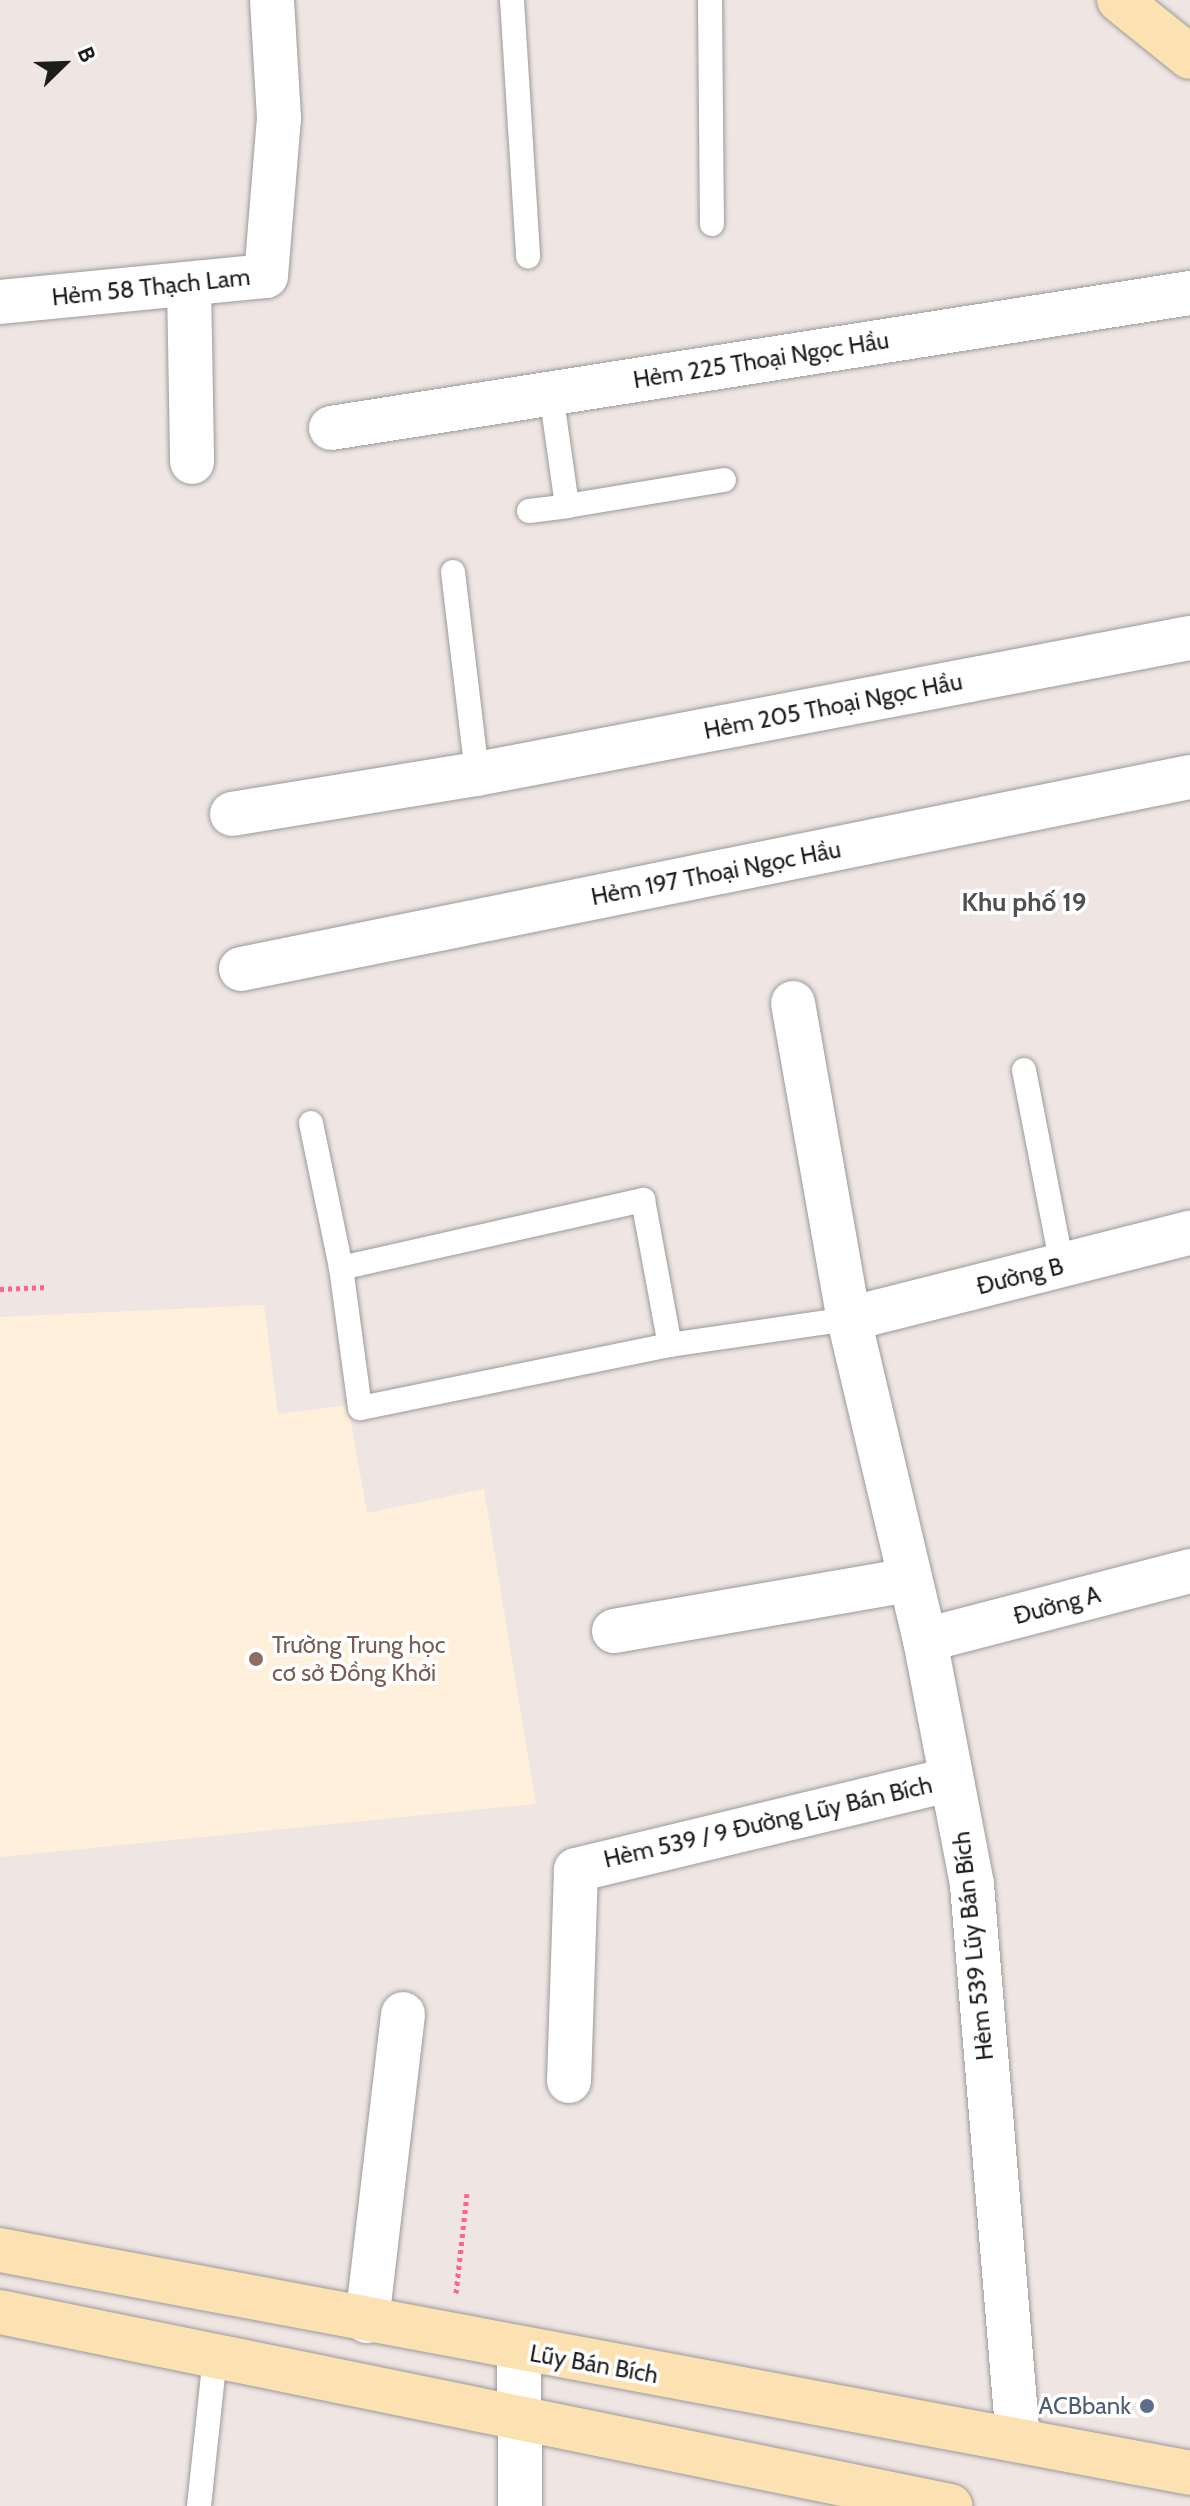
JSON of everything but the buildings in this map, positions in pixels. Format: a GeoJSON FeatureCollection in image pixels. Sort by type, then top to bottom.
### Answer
{"type":"FeatureCollection","features":[{"type":"Feature","properties":{"kind":"main road"},"geometry":{"type":"LineString","coordinates":[[1119,0],[1190,57]]}},
{"type":"Feature","properties":{"kind":"main road","name":"Lũy Bán Bích"},"geometry":{"type":"LineString","coordinates":[[0,2250],[519,2351],[1190,2473]]}},
{"type":"Feature","properties":{"kind":"main road"},"geometry":{"type":"LineString","coordinates":[[0,2312],[950,2506]]}},
{"type":"Feature","properties":{"kind":"street","name":"Hẻm 58 Thạch Lam"},"geometry":{"type":"LineString","coordinates":[[0,302],[266,276],[279,118],[272,0]]}},
{"type":"Feature","properties":{"kind":"street"},"geometry":{"type":"LineString","coordinates":[[189,284],[192,462]]}},
{"type":"Feature","properties":{"kind":"street","name":"Hẻm 225 Thoại Ngọc Hầu"},"geometry":{"type":"LineString","coordinates":[[331,428],[1190,293]]}},
{"type":"Feature","properties":{"kind":"street","name":"Hẻm 205 Thoại Ngọc Hầu"},"geometry":{"type":"LineString","coordinates":[[232,814],[477,774],[1190,638]]}},
{"type":"Feature","properties":{"kind":"street","name":"Hẻm 197 Thoại Ngọc Hầu"},"geometry":{"type":"LineString","coordinates":[[241,969],[1190,777]]}},
{"type":"Feature","properties":{"kind":"street","name":"Hẻm 539 Lũy Bán Bích"},"geometry":{"type":"LineString","coordinates":[[793,1003],[849,1319],[925,1640],[972,1885],[1018,2440]]}},
{"type":"Feature","properties":{"kind":"street","name":"Đường B"},"geometry":{"type":"LineString","coordinates":[[849,1319],[1190,1233]]}},
{"type":"Feature","properties":{"kind":"street","name":"Đường A"},"geometry":{"type":"LineString","coordinates":[[925,1640],[1190,1571]]}},
{"type":"Feature","properties":{"kind":"street"},"geometry":{"type":"LineString","coordinates":[[614,1631],[910,1580]]}},
{"type":"Feature","properties":{"kind":"street","name":"Hèm 539 / 9 Đường Lũy Bán Bích"},"geometry":{"type":"LineString","coordinates":[[569,2081],[573,1877],[584,1864],[951,1779]]}},
{"type":"Feature","properties":{"kind":"street"},"geometry":{"type":"LineString","coordinates":[[367,2321],[403,2014]]}},
{"type":"Feature","properties":{"kind":"street"},"geometry":{"type":"LineString","coordinates":[[519,2351],[520,2506]]}},
{"type":"Feature","properties":{"kind":"lane"},"geometry":{"type":"LineString","coordinates":[[512,0],[528,257]]}},
{"type":"Feature","properties":{"kind":"lane"},"geometry":{"type":"LineString","coordinates":[[710,0],[712,224]]}},
{"type":"Feature","properties":{"kind":"lane"},"geometry":{"type":"LineString","coordinates":[[551,393],[567,506]]}},
{"type":"Feature","properties":{"kind":"lane"},"geometry":{"type":"LineString","coordinates":[[529,511],[724,480]]}},
{"type":"Feature","properties":{"kind":"lane"},"geometry":{"type":"LineString","coordinates":[[453,572],[477,774]]}},
{"type":"Feature","properties":{"kind":"lane"},"geometry":{"type":"LineString","coordinates":[[1024,1070],[1062,1265]]}},
{"type":"Feature","properties":{"kind":"lane"},"geometry":{"type":"LineString","coordinates":[[311,1123],[341,1268],[360,1408],[670,1345],[849,1319]]}},
{"type":"Feature","properties":{"kind":"lane"},"geometry":{"type":"LineString","coordinates":[[341,1268],[643,1200],[670,1345]]}},
{"type":"Feature","properties":{"kind":"lane"},"geometry":{"type":"LineString","coordinates":[[199,2506],[215,2356]]}},
{"type":"Feature","properties":{"kind":"path"},"geometry":{"type":"LineString","coordinates":[[0,1289],[48,1287]]}},
{"type":"Feature","properties":{"kind":"path"},"geometry":{"type":"LineString","coordinates":[[452,2337],[467,2194]]}},
{"type":"Feature","properties":{"kind":"shaded area","name":"Trường Trung học cơ sở Đồng Khởi"},"geometry":{"type":"Polygon","coordinates":[[[264,1305],[278,1414],[348,1405],[367,1513],[484,1489],[536,1804],[0,1857],[0,1317],[264,1305]]]}},
{"type":"Feature","properties":{"kind":"place","name":"Trường Trung học cơ sở Đồng Khởi"},"geometry":{"type":"Point","coordinates":[256,1659]}},
{"type":"Feature","properties":{"kind":"place","name":"ACBbank"},"geometry":{"type":"Point","coordinates":[1147,2406]}},
{"type":"Feature","properties":{"kind":"district","name":"Khu phố 19"},"geometry":{"type":"Point","coordinates":[1024,903]}}]}
